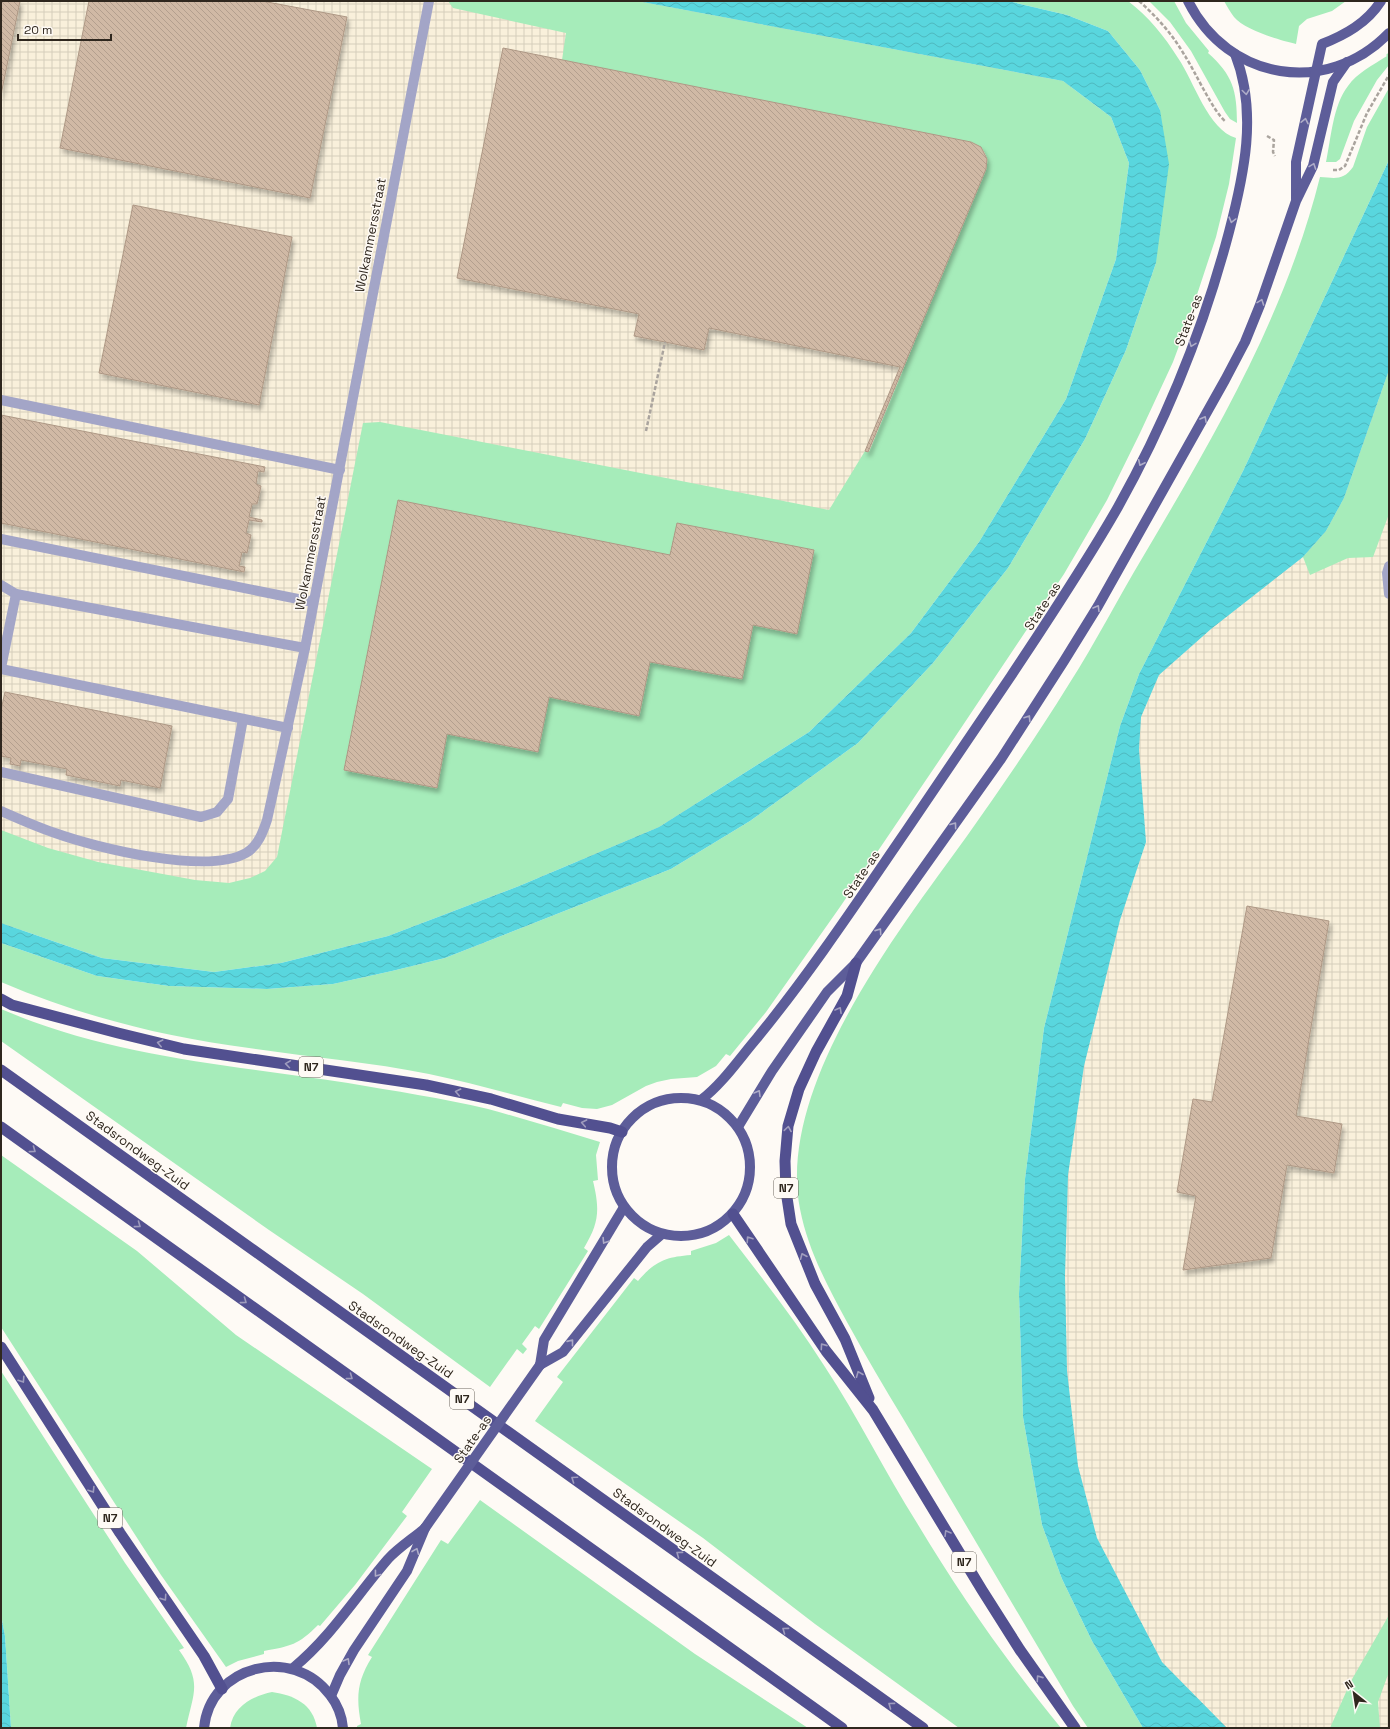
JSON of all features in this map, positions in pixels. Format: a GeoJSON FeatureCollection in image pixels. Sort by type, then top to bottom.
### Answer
{"type":"FeatureCollection","features":[{"type":"Feature","properties":{"kind":"highway","name":"N7"},"geometry":{"type":"LineString","coordinates":[[856,963],[847,996],[816,1052],[799,1089],[788,1126],[785,1161],[786,1191],[791,1224],[815,1284],[845,1339],[874,1410]]}},
{"type":"Feature","properties":{"kind":"highway","name":"N7"},"geometry":{"type":"LineString","coordinates":[[1,999],[12,1005],[118,1034],[184,1048],[426,1085],[490,1099],[558,1118],[610,1128],[622,1132]]}},
{"type":"Feature","properties":{"kind":"highway","name":"Stadsrondweg-Zuid"},"geometry":{"type":"LineString","coordinates":[[1,1070],[923,1728]]}},
{"type":"Feature","properties":{"kind":"highway"},"geometry":{"type":"LineString","coordinates":[[1,1127],[842,1728]]}},
{"type":"Feature","properties":{"kind":"highway","name":"N7"},"geometry":{"type":"LineString","coordinates":[[733,1214],[826,1351],[874,1410],[982,1590],[1020,1650],[1075,1728]]}},
{"type":"Feature","properties":{"kind":"highway","name":"N7"},"geometry":{"type":"LineString","coordinates":[[1,1347],[120,1533],[204,1656],[222,1689]]}},
{"type":"Feature","properties":{"kind":"main road"},"geometry":{"type":"LineString","coordinates":[[1188,1],[1194,14],[1206,30],[1235,54],[1250,63],[1265,68],[1287,72],[1315,72],[1347,62],[1379,43],[1389,33]]}},
{"type":"Feature","properties":{"kind":"main road"},"geometry":{"type":"LineString","coordinates":[[1296,201],[1296,162],[1322,44],[1338,38],[1354,28],[1368,17],[1381,1]]}},
{"type":"Feature","properties":{"kind":"main road","name":"State-as"},"geometry":{"type":"LineString","coordinates":[[701,1100],[715,1089],[778,1012],[857,904],[1051,617],[1099,540],[1135,474],[1170,403],[1212,292],[1234,212],[1244,160],[1247,133],[1247,102],[1245,86],[1242,72],[1235,54]]}},
{"type":"Feature","properties":{"kind":"main road"},"geometry":{"type":"LineString","coordinates":[[738,1127],[772,1071],[827,992],[856,963],[1005,753],[1098,606],[1222,387],[1245,342],[1260,305],[1296,201],[1314,166],[1333,82],[1347,62]]}},
{"type":"Feature","properties":{"kind":"main road"},"geometry":{"type":"LineString","coordinates":[[683,1098],[701,1100],[715,1106],[728,1115],[738,1127],[746,1140],[750,1156],[751,1171],[748,1186],[742,1201],[733,1214],[721,1224],[707,1232],[693,1236],[677,1237],[662,1234],[647,1228],[634,1219],[624,1208],[617,1193],[613,1178],[612,1162],[615,1147],[622,1132],[633,1118],[647,1107],[664,1100],[683,1098]]}},
{"type":"Feature","properties":{"kind":"main road","name":"State-as"},"geometry":{"type":"LineString","coordinates":[[540,1365],[544,1340],[624,1208]]}},
{"type":"Feature","properties":{"kind":"main road","name":"State-as"},"geometry":{"type":"LineString","coordinates":[[331,1696],[340,1675],[354,1650],[407,1571],[425,1528],[540,1365],[563,1352],[647,1247],[662,1234]]}},
{"type":"Feature","properties":{"kind":"main road","name":"State-as"},"geometry":{"type":"LineString","coordinates":[[293,1668],[307,1657],[338,1623],[389,1558],[425,1528]]}},
{"type":"Feature","properties":{"kind":"main road"},"geometry":{"type":"LineString","coordinates":[[204,1728],[205,1720],[211,1704],[222,1689],[237,1676],[254,1668],[274,1666],[293,1668],[308,1674],[317,1681],[337,1705],[343,1721],[343,1728]]}},
{"type":"Feature","properties":{"kind":"street","name":"Wolkammersstraat"},"geometry":{"type":"LineString","coordinates":[[1,811],[55,833],[108,848],[152,856],[201,862],[229,860],[247,852],[258,842],[262,835],[267,820],[305,648],[429,1]]}},
{"type":"Feature","properties":{"kind":"street"},"geometry":{"type":"LineString","coordinates":[[1,400],[340,470]]}},
{"type":"Feature","properties":{"kind":"street"},"geometry":{"type":"LineString","coordinates":[[1,540],[313,602]]}},
{"type":"Feature","properties":{"kind":"street"},"geometry":{"type":"LineString","coordinates":[[1389,566],[1387,573],[1389,594]]}},
{"type":"Feature","properties":{"kind":"street"},"geometry":{"type":"LineString","coordinates":[[1,585],[16,594],[305,648]]}},
{"type":"Feature","properties":{"kind":"street"},"geometry":{"type":"LineString","coordinates":[[16,594],[1,669],[288,728]]}},
{"type":"Feature","properties":{"kind":"street"},"geometry":{"type":"LineString","coordinates":[[1,772],[201,817],[217,812],[228,799],[243,719]]}},
{"type":"Feature","properties":{"kind":"path"},"geometry":{"type":"LineString","coordinates":[[646,431],[665,342]]}},
{"type":"Feature","properties":{"kind":"shaded area"},"geometry":{"type":"Polygon","coordinates":[[[1,1],[931,1],[1094,52],[673,849],[1,933],[1,1]]]}},
{"type":"Feature","properties":{"kind":"shaded area"},"geometry":{"type":"Polygon","coordinates":[[[1389,259],[1389,1728],[1185,1728],[1098,1603],[1039,1349],[1132,719],[1389,259]]]}},
{"type":"Feature","properties":{"kind":"green space"},"geometry":{"type":"Polygon","coordinates":[[[448,1],[637,1],[1063,81],[1111,117],[1129,163],[1116,259],[1066,399],[979,542],[911,633],[809,732],[659,827],[519,886],[388,936],[281,963],[214,972],[102,958],[1,923],[1,830],[48,848],[98,862],[195,880],[229,883],[250,878],[265,871],[277,857],[363,423],[380,422],[829,510],[865,451],[869,452],[986,169],[987,160],[982,149],[971,142],[562,60],[566,33],[453,8],[448,1]]]}},
{"type":"Feature","properties":{"kind":"green space"},"geometry":{"type":"Polygon","coordinates":[[[1008,1],[1128,1],[1156,27],[1178,58],[1202,104],[1217,125],[1226,133],[1236,138],[1229,184],[1216,237],[1173,362],[1107,500],[1064,574],[840,907],[766,1012],[730,1056],[726,1054],[716,1066],[697,1077],[671,1079],[657,1082],[646,1086],[612,1105],[597,1109],[582,1108],[563,1103],[561,1107],[462,1081],[429,1074],[217,1043],[154,1031],[92,1015],[1,982],[1,943],[97,976],[169,986],[267,989],[333,984],[445,958],[671,869],[750,821],[858,743],[933,663],[1008,568],[1085,439],[1126,350],[1156,263],[1160,110],[1140,70],[1108,31],[1067,15],[1008,1]]]}},
{"type":"Feature","properties":{"kind":"green space"},"geometry":{"type":"Polygon","coordinates":[[[1149,1],[1174,1],[1186,23],[1209,51],[1208,53],[1228,76],[1232,84],[1236,102],[1237,123],[1230,119],[1225,112],[1191,51],[1170,22],[1149,1]]]}},
{"type":"Feature","properties":{"kind":"green space"},"geometry":{"type":"Polygon","coordinates":[[[1224,1],[1346,1],[1332,11],[1307,19],[1299,26],[1296,44],[1272,37],[1239,22],[1224,1]]]}},
{"type":"Feature","properties":{"kind":"green space"},"geometry":{"type":"Polygon","coordinates":[[[1389,52],[1389,65],[1377,80],[1354,121],[1340,159],[1336,162],[1326,162],[1333,122],[1343,94],[1356,77],[1387,56],[1386,55],[1389,52]]]}},
{"type":"Feature","properties":{"kind":"green space"},"geometry":{"type":"Polygon","coordinates":[[[1389,88],[1389,160],[1243,471],[1139,674],[1120,726],[1044,1028],[1025,1179],[1019,1294],[1023,1417],[1042,1525],[1062,1579],[1092,1641],[1143,1728],[1088,1728],[1073,1706],[875,1371],[825,1281],[808,1239],[800,1209],[797,1162],[806,1112],[824,1062],[849,1012],[878,963],[1006,780],[1057,703],[1197,464],[1246,372],[1268,326],[1288,278],[1320,177],[1342,177],[1346,175],[1353,167],[1367,127],[1389,88]]]}},
{"type":"Feature","properties":{"kind":"green space"},"geometry":{"type":"Polygon","coordinates":[[[1389,370],[1389,514],[1373,557],[1348,558],[1310,575],[1303,557],[1326,531],[1344,498],[1389,370]]]}},
{"type":"Feature","properties":{"kind":"green space"},"geometry":{"type":"Polygon","coordinates":[[[1,1009],[43,1025],[128,1049],[453,1101],[488,1109],[600,1142],[596,1155],[598,1180],[593,1181],[597,1200],[597,1216],[593,1231],[584,1248],[588,1251],[539,1329],[535,1326],[522,1344],[527,1349],[523,1354],[517,1349],[490,1387],[363,1294],[269,1230],[1,1041],[1,1009]]]}},
{"type":"Feature","properties":{"kind":"green space"},"geometry":{"type":"Polygon","coordinates":[[[1,1155],[137,1251],[236,1335],[432,1469],[402,1512],[407,1516],[355,1585],[320,1626],[318,1625],[299,1641],[281,1648],[264,1651],[264,1654],[238,1661],[226,1667],[161,1575],[1,1327],[1,1155]]]}},
{"type":"Feature","properties":{"kind":"green space"},"geometry":{"type":"Polygon","coordinates":[[[729,1235],[814,1350],[849,1405],[905,1504],[967,1602],[1003,1654],[1061,1728],[959,1728],[815,1624],[703,1538],[535,1421],[563,1382],[557,1377],[634,1278],[638,1281],[650,1269],[662,1261],[675,1257],[691,1255],[691,1251],[716,1243],[729,1235]]]}},
{"type":"Feature","properties":{"kind":"green space"},"geometry":{"type":"Polygon","coordinates":[[[1,1371],[125,1563],[184,1648],[179,1650],[191,1671],[194,1680],[193,1697],[186,1728],[11,1728],[5,1636],[1,1615],[1,1371]]]}},
{"type":"Feature","properties":{"kind":"green space"},"geometry":{"type":"Polygon","coordinates":[[[480,1500],[695,1654],[808,1728],[357,1728],[357,1726],[361,1724],[358,1706],[359,1689],[363,1674],[372,1657],[368,1655],[441,1540],[448,1544],[480,1500]]]}},
{"type":"Feature","properties":{"kind":"green space"},"geometry":{"type":"Polygon","coordinates":[[[1389,1615],[1389,1672],[1378,1702],[1380,1728],[1330,1728],[1351,1681],[1389,1615]]]}},
{"type":"Feature","properties":{"kind":"green space"},"geometry":{"type":"Polygon","coordinates":[[[272,1692],[295,1698],[301,1702],[311,1713],[317,1728],[230,1728],[235,1714],[245,1703],[258,1696],[272,1692]]]}},
{"type":"Feature","properties":{"kind":"water"},"geometry":{"type":"Polygon","coordinates":[[[637,1],[1008,1],[1067,15],[1108,31],[1140,70],[1160,110],[1169,164],[1156,263],[1126,350],[1085,439],[1008,568],[933,663],[858,743],[750,821],[671,869],[445,958],[333,984],[267,989],[169,986],[97,976],[1,943],[1,923],[102,958],[214,972],[281,963],[388,936],[519,886],[659,827],[809,732],[911,633],[979,542],[1066,399],[1116,259],[1129,163],[1111,117],[1063,81],[637,1]]]}},
{"type":"Feature","properties":{"kind":"water"},"geometry":{"type":"Polygon","coordinates":[[[1389,160],[1389,370],[1344,498],[1326,531],[1303,557],[1211,629],[1159,675],[1141,717],[1139,749],[1146,842],[1120,920],[1084,1066],[1068,1175],[1065,1276],[1067,1371],[1078,1466],[1097,1538],[1162,1662],[1227,1728],[1143,1728],[1092,1641],[1062,1579],[1042,1525],[1023,1417],[1019,1294],[1025,1179],[1044,1028],[1120,726],[1139,674],[1243,471],[1389,160]]]}},
{"type":"Feature","properties":{"kind":"water"},"geometry":{"type":"Polygon","coordinates":[[[1,1615],[5,1636],[11,1728],[1,1728],[1,1615]]]}},
{"type":"Feature","properties":{"kind":"building"},"geometry":{"type":"Polygon","coordinates":[[[1,1],[20,1],[1,95],[1,1]]]}},
{"type":"Feature","properties":{"kind":"building"},"geometry":{"type":"Polygon","coordinates":[[[89,1],[262,1],[347,17],[310,198],[60,148],[89,1]]]}},
{"type":"Feature","properties":{"kind":"building"},"geometry":{"type":"Polygon","coordinates":[[[503,48],[971,142],[981,147],[987,159],[986,169],[868,452],[865,451],[900,367],[709,328],[704,350],[634,336],[639,314],[457,278],[503,48]]]}},
{"type":"Feature","properties":{"kind":"building"},"geometry":{"type":"Polygon","coordinates":[[[133,205],[292,237],[259,405],[99,373],[133,205]]]}},
{"type":"Feature","properties":{"kind":"building"},"geometry":{"type":"Polygon","coordinates":[[[1,415],[265,467],[264,472],[258,471],[256,484],[261,486],[257,504],[252,504],[249,517],[262,520],[262,522],[249,520],[246,533],[251,535],[247,553],[242,552],[239,566],[245,567],[244,572],[1,523],[1,415]]]}},
{"type":"Feature","properties":{"kind":"building"},"geometry":{"type":"Polygon","coordinates":[[[398,500],[670,555],[677,523],[814,550],[797,634],[753,625],[742,679],[650,662],[639,716],[549,697],[538,752],[447,734],[437,788],[344,770],[398,500]]]}},
{"type":"Feature","properties":{"kind":"building"},"geometry":{"type":"Polygon","coordinates":[[[5,692],[172,726],[160,788],[121,780],[120,786],[66,775],[67,769],[21,760],[20,766],[10,764],[11,758],[1,756],[1,710],[5,692]]]}},
{"type":"Feature","properties":{"kind":"building"},"geometry":{"type":"Polygon","coordinates":[[[1247,906],[1329,921],[1296,1116],[1342,1124],[1334,1173],[1287,1165],[1271,1258],[1183,1270],[1196,1196],[1177,1192],[1193,1099],[1212,1102],[1247,906]]]}}]}
